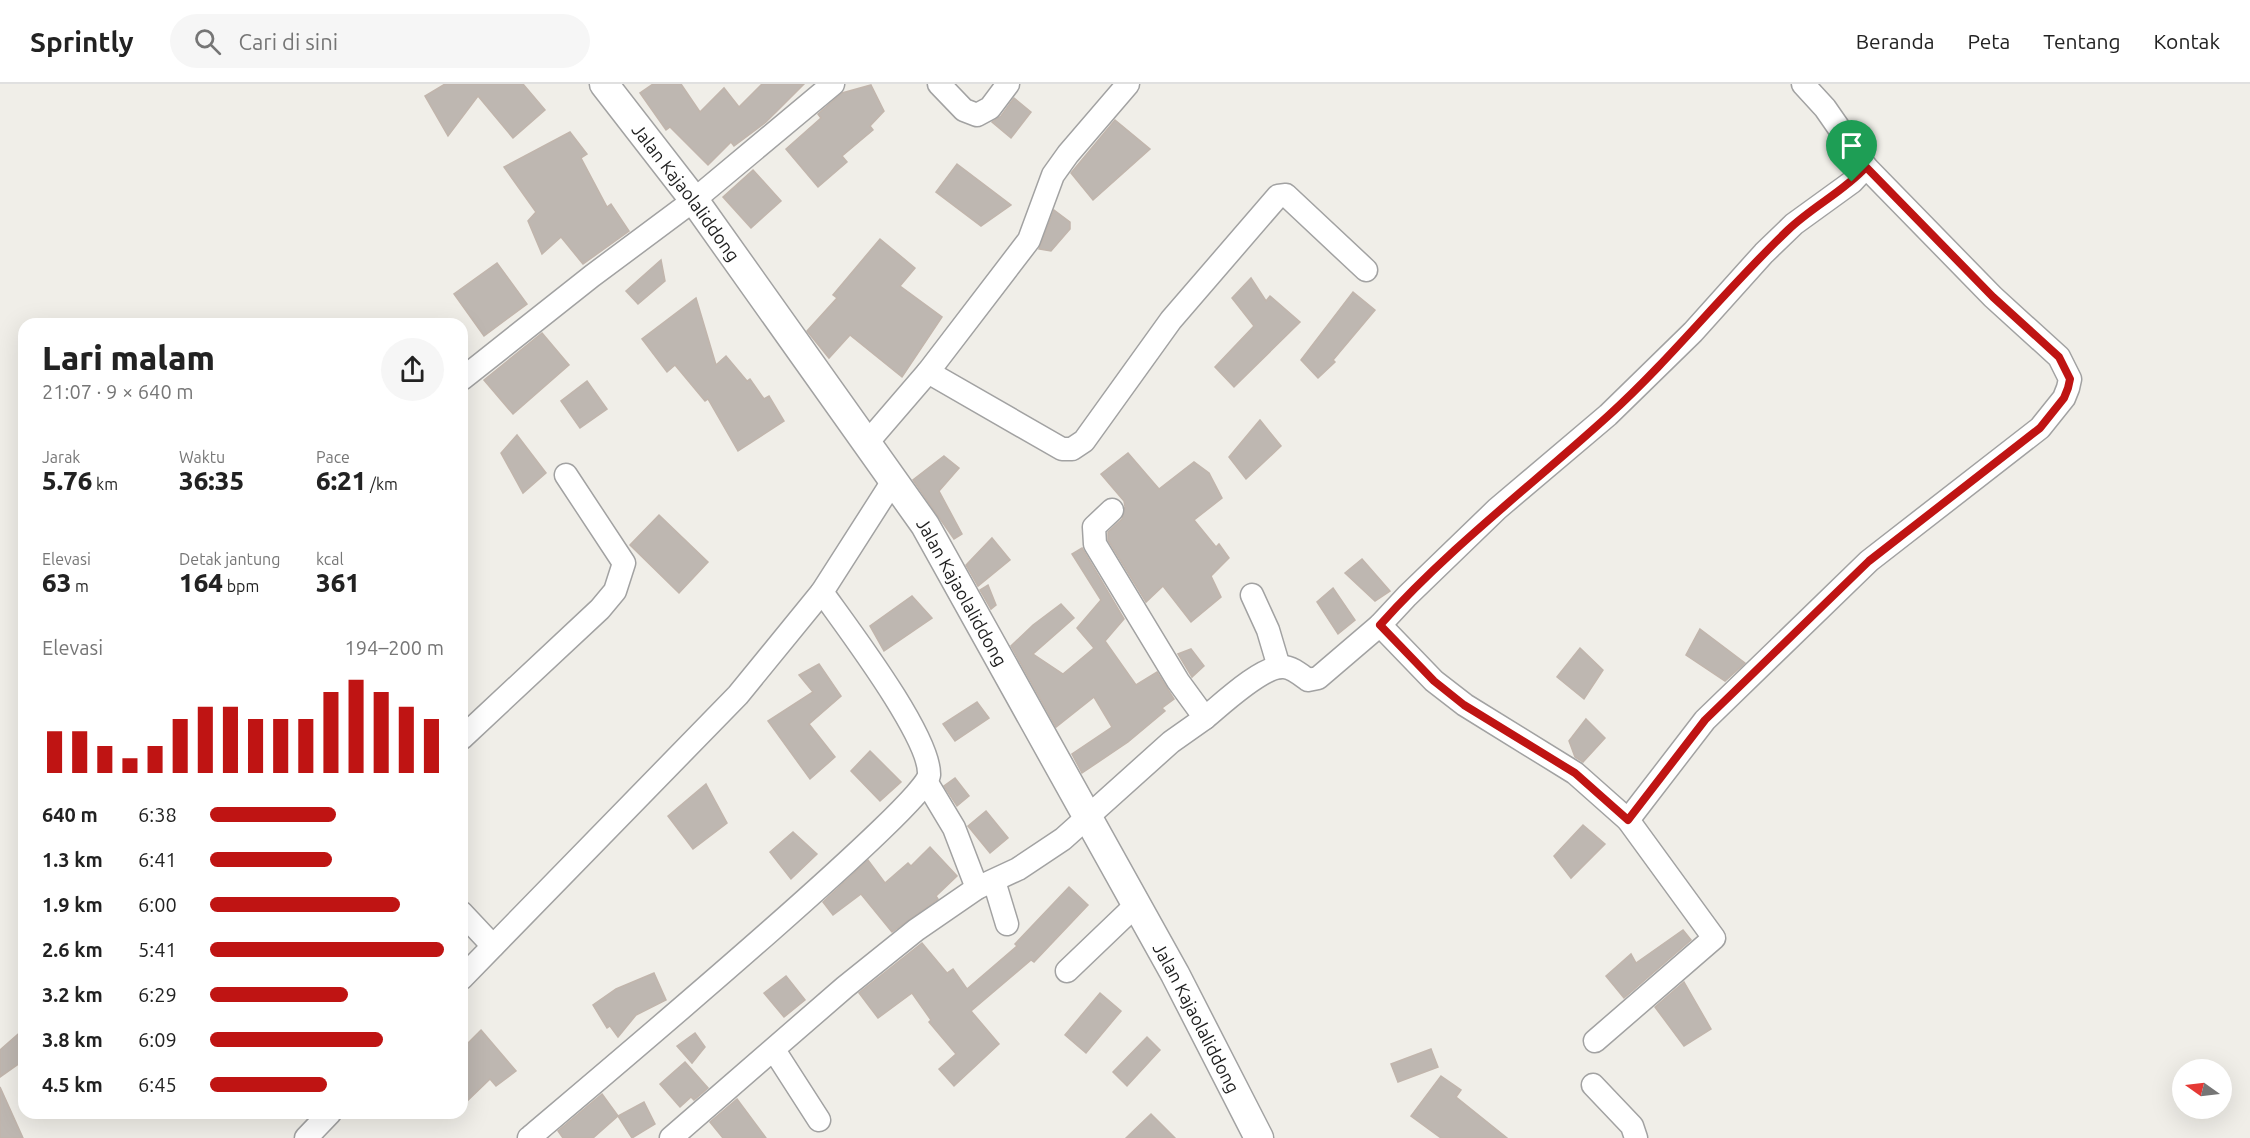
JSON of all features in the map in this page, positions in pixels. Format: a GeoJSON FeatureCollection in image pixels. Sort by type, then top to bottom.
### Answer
{"type":"FeatureCollection","features":[{"type":"Feature","properties":{"kind":"street","name":"Jalan Kajaolaliddong"},"geometry":{"type":"LineString","coordinates":[[604,84],[694,200],[925,525],[1175,974],[1258,1138]]}},
{"type":"Feature","properties":{"kind":"street"},"geometry":{"type":"LineString","coordinates":[[468,374],[592,276],[694,200],[833,84]]}},
{"type":"Feature","properties":{"kind":"street"},"geometry":{"type":"LineString","coordinates":[[939,84],[964,110],[977,115],[990,108],[1008,84]]}},
{"type":"Feature","properties":{"kind":"street"},"geometry":{"type":"LineString","coordinates":[[866,444],[928,372],[1029,240],[1053,176],[1068,154],[1128,84]]}},
{"type":"Feature","properties":{"kind":"street"},"geometry":{"type":"LineString","coordinates":[[1628,820],[1705,720],[1869,561],[2040,428],[2064,398],[2068,388],[2070,379],[2059,357],[1993,297],[1866,167],[1825,108],[1803,84]]}},
{"type":"Feature","properties":{"kind":"street"},"geometry":{"type":"LineString","coordinates":[[686,1133],[845,987],[916,930],[986,884],[1043,853],[1087,818],[1171,742],[1206,718],[1248,684],[1280,667],[1287,667],[1308,680],[1314,681],[1380,625],[1497,509],[1608,416],[1693,333],[1786,232],[1852,182],[1866,167]]}},
{"type":"Feature","properties":{"kind":"street"},"geometry":{"type":"LineString","coordinates":[[928,372],[1062,449],[1072,449],[1084,441],[1171,320],[1278,195],[1286,195],[1366,270]]}},
{"type":"Feature","properties":{"kind":"street"},"geometry":{"type":"LineString","coordinates":[[468,732],[600,609],[615,591],[624,563],[566,475]]}},
{"type":"Feature","properties":{"kind":"street"},"geometry":{"type":"LineString","coordinates":[[468,972],[738,695],[822,592],[893,481]]}},
{"type":"Feature","properties":{"kind":"street"},"geometry":{"type":"LineString","coordinates":[[1112,510],[1094,527],[1095,544],[1178,681],[1206,718]]}},
{"type":"Feature","properties":{"kind":"street"},"geometry":{"type":"LineString","coordinates":[[529,1138],[748,952],[902,810],[927,783],[929,776],[927,759],[891,692],[880,672],[822,592]]}},
{"type":"Feature","properties":{"kind":"street"},"geometry":{"type":"LineString","coordinates":[[1252,595],[1268,630],[1280,667]]}},
{"type":"Feature","properties":{"kind":"street"},"geometry":{"type":"LineString","coordinates":[[1380,625],[1434,681],[1464,705],[1575,773],[1628,820],[1714,938],[1595,1041]]}},
{"type":"Feature","properties":{"kind":"street"},"geometry":{"type":"LineString","coordinates":[[927,783],[1007,924]]}},
{"type":"Feature","properties":{"kind":"street"},"geometry":{"type":"LineString","coordinates":[[1067,971],[1136,905]]}},
{"type":"Feature","properties":{"kind":"street"},"geometry":{"type":"LineString","coordinates":[[468,919],[493,946]]}},
{"type":"Feature","properties":{"kind":"street"},"geometry":{"type":"LineString","coordinates":[[774,1050],[819,1120]]}},
{"type":"Feature","properties":{"kind":"street"},"geometry":{"type":"LineString","coordinates":[[1593,1085],[1632,1126],[1636,1138]]}},
{"type":"Feature","properties":{"kind":"street"},"geometry":{"type":"LineString","coordinates":[[306,1138],[324,1119]]}},
{"type":"Feature","properties":{"kind":"building"},"geometry":{"type":"Polygon","coordinates":[[[445,84],[523,84],[545,110],[513,138],[478,96],[448,136],[425,96],[445,84]]]}},
{"type":"Feature","properties":{"kind":"building"},"geometry":{"type":"Polygon","coordinates":[[[653,84],[681,84],[700,112],[724,88],[739,107],[762,84],[804,84],[766,122],[734,146],[731,142],[708,165],[670,127],[666,130],[640,93],[653,84]]]}},
{"type":"Feature","properties":{"kind":"building"},"geometry":{"type":"Polygon","coordinates":[[[871,85],[884,111],[870,126],[873,130],[842,156],[847,162],[818,187],[786,149],[821,118],[818,114],[842,93],[871,85]]]}},
{"type":"Feature","properties":{"kind":"building"},"geometry":{"type":"Polygon","coordinates":[[[1014,98],[1031,112],[1011,138],[992,122],[1001,116],[1014,98]]]}},
{"type":"Feature","properties":{"kind":"building"},"geometry":{"type":"Polygon","coordinates":[[[1115,120],[1150,149],[1093,200],[1071,173],[1115,120]]]}},
{"type":"Feature","properties":{"kind":"building"},"geometry":{"type":"Polygon","coordinates":[[[570,132],[587,154],[581,158],[607,207],[611,204],[629,231],[583,264],[561,237],[542,254],[528,221],[536,212],[504,167],[570,132]]]}},
{"type":"Feature","properties":{"kind":"building"},"geometry":{"type":"Polygon","coordinates":[[[957,164],[1011,205],[981,226],[936,192],[957,164]]]}},
{"type":"Feature","properties":{"kind":"building"},"geometry":{"type":"Polygon","coordinates":[[[753,170],[781,201],[751,228],[723,197],[753,170]]]}},
{"type":"Feature","properties":{"kind":"building"},"geometry":{"type":"Polygon","coordinates":[[[1054,210],[1070,222],[1070,229],[1051,251],[1039,249],[1054,210]]]}},
{"type":"Feature","properties":{"kind":"building"},"geometry":{"type":"Polygon","coordinates":[[[880,239],[915,268],[900,286],[942,317],[902,377],[850,335],[829,358],[807,331],[837,298],[833,295],[880,239]]]}},
{"type":"Feature","properties":{"kind":"building"},"geometry":{"type":"Polygon","coordinates":[[[661,260],[665,281],[638,304],[626,291],[661,260]]]}},
{"type":"Feature","properties":{"kind":"building"},"geometry":{"type":"Polygon","coordinates":[[[497,263],[527,304],[484,336],[454,294],[497,263]]]}},
{"type":"Feature","properties":{"kind":"building"},"geometry":{"type":"Polygon","coordinates":[[[1251,278],[1266,301],[1270,296],[1300,322],[1234,387],[1215,367],[1254,326],[1232,298],[1251,278]]]}},
{"type":"Feature","properties":{"kind":"building"},"geometry":{"type":"Polygon","coordinates":[[[1353,292],[1375,310],[1333,360],[1335,362],[1318,378],[1301,360],[1353,292]]]}},
{"type":"Feature","properties":{"kind":"building"},"geometry":{"type":"Polygon","coordinates":[[[696,298],[716,365],[726,356],[747,381],[750,379],[764,399],[769,396],[784,421],[738,451],[708,399],[705,401],[675,365],[667,372],[642,339],[696,298]]]}},
{"type":"Feature","properties":{"kind":"building"},"geometry":{"type":"Polygon","coordinates":[[[542,333],[569,365],[513,414],[484,380],[542,333]]]}},
{"type":"Feature","properties":{"kind":"building"},"geometry":{"type":"Polygon","coordinates":[[[587,381],[607,409],[580,428],[561,401],[587,381]]]}},
{"type":"Feature","properties":{"kind":"building"},"geometry":{"type":"Polygon","coordinates":[[[1260,420],[1281,446],[1246,479],[1229,457],[1260,420]]]}},
{"type":"Feature","properties":{"kind":"building"},"geometry":{"type":"Polygon","coordinates":[[[517,435],[546,473],[523,493],[501,453],[517,435]]]}},
{"type":"Feature","properties":{"kind":"building"},"geometry":{"type":"Polygon","coordinates":[[[1128,453],[1159,489],[1194,462],[1209,473],[1222,498],[1194,520],[1216,547],[1219,544],[1229,558],[1211,576],[1221,597],[1191,622],[1163,586],[1146,602],[1108,540],[1108,532],[1122,519],[1125,507],[1124,501],[1101,474],[1128,453]]]}},
{"type":"Feature","properties":{"kind":"building"},"geometry":{"type":"Polygon","coordinates":[[[944,456],[959,468],[939,491],[962,534],[954,539],[913,480],[944,456]]]}},
{"type":"Feature","properties":{"kind":"building"},"geometry":{"type":"Polygon","coordinates":[[[659,515],[708,562],[679,593],[630,545],[659,515]]]}},
{"type":"Feature","properties":{"kind":"building"},"geometry":{"type":"Polygon","coordinates":[[[992,538],[1010,560],[978,586],[966,565],[992,538]]]}},
{"type":"Feature","properties":{"kind":"building"},"geometry":{"type":"Polygon","coordinates":[[[1082,548],[1124,619],[1105,641],[1136,685],[1157,672],[1174,699],[1162,708],[1165,711],[1128,742],[1082,773],[1072,754],[1112,727],[1094,697],[1056,727],[1011,646],[1033,625],[1061,604],[1074,618],[1033,654],[1063,674],[1094,648],[1077,628],[1101,600],[1072,554],[1082,548]]]}},
{"type":"Feature","properties":{"kind":"building"},"geometry":{"type":"Polygon","coordinates":[[[1362,559],[1390,591],[1375,601],[1345,573],[1362,559]]]}},
{"type":"Feature","properties":{"kind":"building"},"geometry":{"type":"Polygon","coordinates":[[[988,585],[996,605],[991,609],[980,590],[988,585]]]}},
{"type":"Feature","properties":{"kind":"building"},"geometry":{"type":"Polygon","coordinates":[[[1333,588],[1355,620],[1338,634],[1317,602],[1333,588]]]}},
{"type":"Feature","properties":{"kind":"building"},"geometry":{"type":"Polygon","coordinates":[[[912,596],[932,618],[884,651],[870,626],[912,596]]]}},
{"type":"Feature","properties":{"kind":"building"},"geometry":{"type":"Polygon","coordinates":[[[1700,629],[1745,663],[1725,681],[1686,655],[1700,629]]]}},
{"type":"Feature","properties":{"kind":"building"},"geometry":{"type":"Polygon","coordinates":[[[1580,648],[1603,670],[1584,699],[1557,677],[1580,648]]]}},
{"type":"Feature","properties":{"kind":"building"},"geometry":{"type":"Polygon","coordinates":[[[1191,649],[1204,666],[1192,677],[1178,654],[1191,649]]]}},
{"type":"Feature","properties":{"kind":"building"},"geometry":{"type":"Polygon","coordinates":[[[819,664],[841,696],[809,724],[835,757],[810,779],[768,721],[813,692],[799,675],[819,664]]]}},
{"type":"Feature","properties":{"kind":"building"},"geometry":{"type":"Polygon","coordinates":[[[977,702],[989,718],[955,741],[943,724],[977,702]]]}},
{"type":"Feature","properties":{"kind":"building"},"geometry":{"type":"Polygon","coordinates":[[[1586,719],[1605,738],[1583,762],[1575,757],[1569,741],[1586,719]]]}},
{"type":"Feature","properties":{"kind":"building"},"geometry":{"type":"Polygon","coordinates":[[[870,751],[901,782],[880,801],[851,771],[870,751]]]}},
{"type":"Feature","properties":{"kind":"building"},"geometry":{"type":"Polygon","coordinates":[[[955,778],[969,796],[957,806],[944,786],[955,778]]]}},
{"type":"Feature","properties":{"kind":"building"},"geometry":{"type":"Polygon","coordinates":[[[706,784],[727,823],[693,849],[668,816],[706,784]]]}},
{"type":"Feature","properties":{"kind":"building"},"geometry":{"type":"Polygon","coordinates":[[[986,811],[1008,838],[990,853],[968,826],[986,811]]]}},
{"type":"Feature","properties":{"kind":"building"},"geometry":{"type":"Polygon","coordinates":[[[1583,825],[1605,844],[1571,878],[1554,856],[1583,825]]]}},
{"type":"Feature","properties":{"kind":"building"},"geometry":{"type":"Polygon","coordinates":[[[793,832],[817,854],[791,879],[770,852],[793,832]]]}},
{"type":"Feature","properties":{"kind":"building"},"geometry":{"type":"Polygon","coordinates":[[[930,847],[957,876],[936,896],[938,899],[892,932],[861,894],[833,915],[823,902],[868,860],[885,883],[908,863],[911,866],[930,847]]]}},
{"type":"Feature","properties":{"kind":"building"},"geometry":{"type":"Polygon","coordinates":[[[1069,887],[1088,905],[1034,962],[1031,960],[971,1011],[999,1044],[954,1086],[939,1069],[956,1054],[929,1022],[931,1020],[912,993],[878,1018],[859,993],[922,943],[947,973],[953,969],[967,989],[1017,946],[1015,944],[1069,887]]]}},
{"type":"Feature","properties":{"kind":"building"},"geometry":{"type":"Polygon","coordinates":[[[1683,930],[1691,940],[1624,998],[1606,976],[1631,954],[1636,963],[1683,930]]]}},
{"type":"Feature","properties":{"kind":"building"},"geometry":{"type":"Polygon","coordinates":[[[654,973],[666,1000],[636,1015],[618,1037],[610,1026],[607,1028],[593,1005],[616,989],[654,973]]]}},
{"type":"Feature","properties":{"kind":"building"},"geometry":{"type":"Polygon","coordinates":[[[786,976],[805,1000],[784,1017],[764,993],[786,976]]]}},
{"type":"Feature","properties":{"kind":"building"},"geometry":{"type":"Polygon","coordinates":[[[1684,982],[1711,1029],[1684,1046],[1655,1007],[1684,982]]]}},
{"type":"Feature","properties":{"kind":"building"},"geometry":{"type":"Polygon","coordinates":[[[1100,993],[1121,1011],[1086,1053],[1065,1035],[1100,993]]]}},
{"type":"Feature","properties":{"kind":"building"},"geometry":{"type":"Polygon","coordinates":[[[481,1030],[516,1071],[496,1086],[490,1079],[468,1100],[468,1043],[481,1030]]]}},
{"type":"Feature","properties":{"kind":"building"},"geometry":{"type":"Polygon","coordinates":[[[695,1033],[705,1047],[692,1063],[677,1046],[695,1033]]]}},
{"type":"Feature","properties":{"kind":"building"},"geometry":{"type":"Polygon","coordinates":[[[18,1034],[18,1064],[0,1077],[0,1050],[18,1034]]]}},
{"type":"Feature","properties":{"kind":"building"},"geometry":{"type":"Polygon","coordinates":[[[1147,1037],[1160,1050],[1127,1086],[1113,1072],[1147,1037]]]}},
{"type":"Feature","properties":{"kind":"building"},"geometry":{"type":"Polygon","coordinates":[[[1431,1049],[1438,1067],[1398,1082],[1391,1064],[1431,1049]]]}},
{"type":"Feature","properties":{"kind":"building"},"geometry":{"type":"Polygon","coordinates":[[[685,1062],[708,1088],[694,1100],[691,1097],[680,1107],[660,1084],[685,1062]]]}},
{"type":"Feature","properties":{"kind":"building"},"geometry":{"type":"Polygon","coordinates":[[[1441,1076],[1461,1090],[1456,1097],[1507,1138],[1441,1138],[1411,1116],[1441,1076]]]}},
{"type":"Feature","properties":{"kind":"building"},"geometry":{"type":"Polygon","coordinates":[[[0,1087],[23,1138],[0,1138],[0,1087]]]}},
{"type":"Feature","properties":{"kind":"building"},"geometry":{"type":"Polygon","coordinates":[[[602,1094],[618,1116],[593,1138],[563,1138],[558,1131],[602,1094]]]}},
{"type":"Feature","properties":{"kind":"building"},"geometry":{"type":"Polygon","coordinates":[[[737,1099],[766,1138],[723,1138],[710,1122],[737,1099]]]}},
{"type":"Feature","properties":{"kind":"building"},"geometry":{"type":"Polygon","coordinates":[[[644,1102],[655,1124],[632,1138],[618,1116],[644,1102]]]}},
{"type":"Feature","properties":{"kind":"building"},"geometry":{"type":"Polygon","coordinates":[[[1151,1114],[1175,1138],[1126,1138],[1151,1114]]]}},
{"type":"Feature","properties":{"kind":"route"},"geometry":{"type":"LineString","coordinates":[[1866,167],[1993,297],[2059,357],[2070,379],[2068,388],[2064,398],[2040,428],[1869,561],[1705,720],[1664,770],[1628,820],[1575,773],[1464,705],[1434,681],[1380,625],[1497,509],[1608,416],[1693,333],[1764,253],[1794,225],[1852,182],[1866,167]]}}]}
